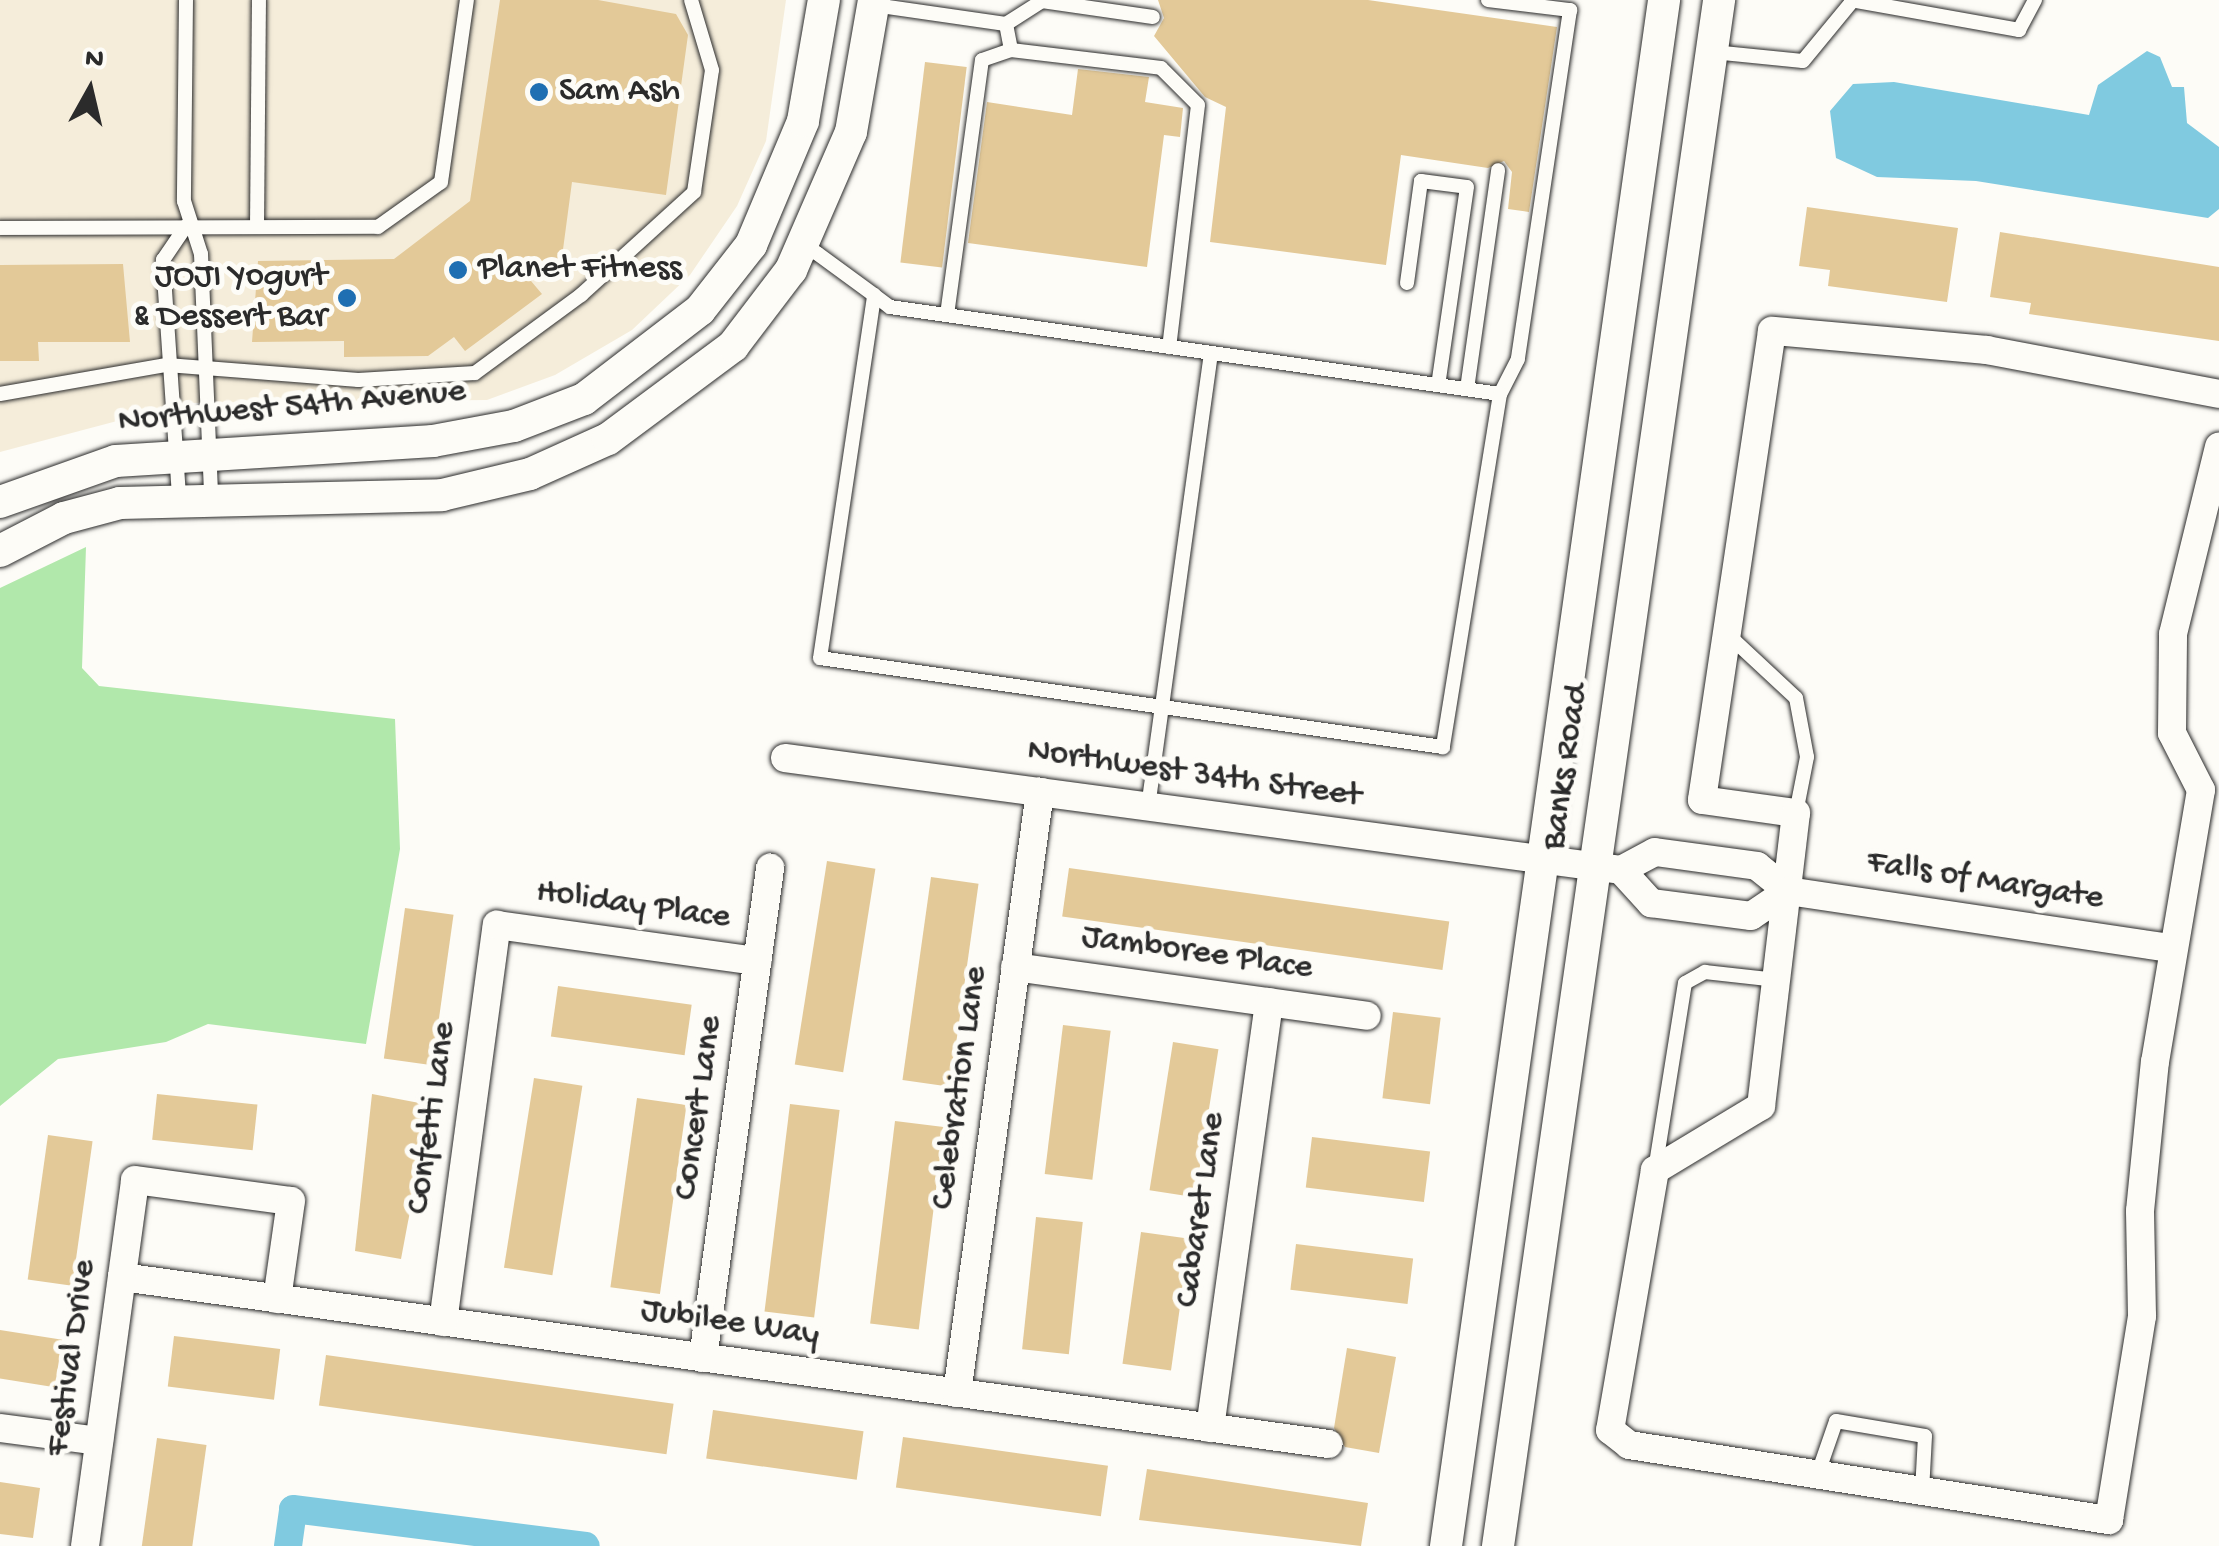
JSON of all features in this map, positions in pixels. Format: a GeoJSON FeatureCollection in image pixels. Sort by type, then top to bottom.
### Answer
{"type":"FeatureCollection","features":[{"type":"Feature","properties":{"kind":"street","name":"Northwest 54th Avenue"},"geometry":{"type":"LineString","coordinates":[[0,502],[51,478],[173,452],[433,442],[514,426],[646,360],[730,271],[782,184],[824,0]]}},
{"type":"Feature","properties":{"kind":"street","name":"Banks Road"},"geometry":{"type":"LineString","coordinates":[[1446,1546],[1664,0]]}},
{"type":"Feature","properties":{"kind":"street","name":"Banks Road"},"geometry":{"type":"LineString","coordinates":[[1498,1546],[1607,868],[1709,52],[1719,0]]}},
{"type":"Feature","properties":{"kind":"street"},"geometry":{"type":"LineString","coordinates":[[0,551],[64,518],[178,496],[442,494],[530,474],[669,400],[732,346],[804,244],[852,132],[874,2]]}},
{"type":"Feature","properties":{"kind":"street"},"geometry":{"type":"LineString","coordinates":[[2219,394],[1987,350],[1772,331],[1722,630],[1702,800],[1796,813],[1761,1106],[1655,1170],[1610,1430],[1629,1446],[2108,1520],[2142,1316],[2140,1211],[2171,948],[2201,790],[2172,733],[2172,634],[2219,447]]}},
{"type":"Feature","properties":{"kind":"street","name":"Northwest 34th Street"},"geometry":{"type":"LineString","coordinates":[[785,758],[1607,868]]}},
{"type":"Feature","properties":{"kind":"street","name":"Celebration Lane"},"geometry":{"type":"LineString","coordinates":[[957,1393],[1040,792]]}},
{"type":"Feature","properties":{"kind":"street","name":"Falls of Margate"},"geometry":{"type":"LineString","coordinates":[[1607,868],[1655,852],[1757,866],[1788,891],[2171,948]]}},
{"type":"Feature","properties":{"kind":"street","name":"Concert Lane"},"geometry":{"type":"LineString","coordinates":[[703,1358],[770,868]]}},
{"type":"Feature","properties":{"kind":"street"},"geometry":{"type":"LineString","coordinates":[[1607,868],[1651,903],[1751,916],[1788,891]]}},
{"type":"Feature","properties":{"kind":"street","name":"Holiday Place"},"geometry":{"type":"LineString","coordinates":[[497,925],[758,961]]}},
{"type":"Feature","properties":{"kind":"street","name":"Confetti Lane"},"geometry":{"type":"LineString","coordinates":[[443,1322],[497,925]]}},
{"type":"Feature","properties":{"kind":"street","name":"Jamboree Place"},"geometry":{"type":"LineString","coordinates":[[1015,967],[1368,1016]]}},
{"type":"Feature","properties":{"kind":"street","name":"Cabaret Lane"},"geometry":{"type":"LineString","coordinates":[[1210,1428],[1268,1002]]}},
{"type":"Feature","properties":{"kind":"street","name":"Festival Drive"},"geometry":{"type":"LineString","coordinates":[[85,1546],[135,1180],[290,1201],[277,1299]]}},
{"type":"Feature","properties":{"kind":"street","name":"Jubilee Way"},"geometry":{"type":"LineString","coordinates":[[122,1277],[1328,1444]]}},
{"type":"Feature","properties":{"kind":"street"},"geometry":{"type":"LineString","coordinates":[[0,1428],[100,1441]]}},
{"type":"Feature","properties":{"kind":"lane"},"geometry":{"type":"LineString","coordinates":[[186,0],[186,226],[201,254],[212,495]]}},
{"type":"Feature","properties":{"kind":"lane"},"geometry":{"type":"LineString","coordinates":[[256,226],[259,0]]}},
{"type":"Feature","properties":{"kind":"lane"},"geometry":{"type":"LineString","coordinates":[[0,228],[378,227],[441,182],[468,0]]}},
{"type":"Feature","properties":{"kind":"lane"},"geometry":{"type":"LineString","coordinates":[[0,394],[167,365],[206,364],[358,380],[475,373],[581,295],[694,192],[712,70],[691,0]]}},
{"type":"Feature","properties":{"kind":"lane"},"geometry":{"type":"LineString","coordinates":[[874,2],[1006,24],[1042,0],[1153,16]]}},
{"type":"Feature","properties":{"kind":"lane"},"geometry":{"type":"LineString","coordinates":[[874,295],[820,658],[1444,747],[1500,394],[1518,358],[1570,10],[1488,0]]}},
{"type":"Feature","properties":{"kind":"lane"},"geometry":{"type":"LineString","coordinates":[[1709,52],[1804,61],[1850,2],[2019,30],[2036,0]]}},
{"type":"Feature","properties":{"kind":"lane"},"geometry":{"type":"LineString","coordinates":[[1006,24],[1011,50]]}},
{"type":"Feature","properties":{"kind":"lane"},"geometry":{"type":"LineString","coordinates":[[946,314],[982,60],[1011,50],[1161,68],[1198,105],[1169,347]]}},
{"type":"Feature","properties":{"kind":"lane"},"geometry":{"type":"LineString","coordinates":[[1468,389],[1498,170]]}},
{"type":"Feature","properties":{"kind":"lane"},"geometry":{"type":"LineString","coordinates":[[1407,282],[1421,181],[1467,187],[1438,385]]}},
{"type":"Feature","properties":{"kind":"lane"},"geometry":{"type":"LineString","coordinates":[[178,496],[163,260],[186,226]]}},
{"type":"Feature","properties":{"kind":"lane"},"geometry":{"type":"LineString","coordinates":[[804,244],[890,306],[1500,394]]}},
{"type":"Feature","properties":{"kind":"lane"},"geometry":{"type":"LineString","coordinates":[[1148,807],[1211,353]]}},
{"type":"Feature","properties":{"kind":"lane"},"geometry":{"type":"LineString","coordinates":[[1722,630],[1796,698],[1807,757],[1796,813]]}},
{"type":"Feature","properties":{"kind":"lane"},"geometry":{"type":"LineString","coordinates":[[1655,1170],[1686,982],[1706,972],[1776,980]]}},
{"type":"Feature","properties":{"kind":"lane"},"geometry":{"type":"LineString","coordinates":[[1817,1476],[1836,1421],[1926,1436],[1922,1492]]}},
{"type":"Feature","properties":{"kind":"shaded area"},"geometry":{"type":"Polygon","coordinates":[[[0,0],[786,0],[766,141],[737,206],[690,275],[632,330],[555,375],[487,400],[185,403],[0,452],[0,0]]]}},
{"type":"Feature","properties":{"kind":"green space"},"geometry":{"type":"Polygon","coordinates":[[[86,547],[82,668],[99,686],[395,719],[400,849],[366,1044],[208,1024],[166,1042],[58,1059],[0,1106],[0,588],[86,547]]]}},
{"type":"Feature","properties":{"kind":"water"},"geometry":{"type":"Polygon","coordinates":[[[2147,51],[2160,57],[2172,87],[2184,87],[2187,123],[2219,147],[2219,209],[2208,218],[1976,181],[1877,177],[1836,158],[1830,111],[1853,84],[1894,82],[2089,115],[2098,85],[2147,51]]]}},
{"type":"Feature","properties":{"kind":"building"},"geometry":{"type":"Polygon","coordinates":[[[500,0],[598,0],[676,14],[688,35],[666,195],[572,182],[562,257],[531,281],[542,294],[465,351],[454,337],[428,356],[344,357],[344,341],[252,342],[258,261],[394,259],[470,201],[500,0]]]}},
{"type":"Feature","properties":{"kind":"building"},"geometry":{"type":"Polygon","coordinates":[[[1158,0],[1368,0],[1557,27],[1529,212],[1508,209],[1512,172],[1504,161],[1488,168],[1401,155],[1386,265],[1210,242],[1226,107],[1205,97],[1154,36],[1164,18],[1158,0]]]}},
{"type":"Feature","properties":{"kind":"building"},"geometry":{"type":"Polygon","coordinates":[[[925,62],[967,67],[942,268],[900,262],[925,62]]]}},
{"type":"Feature","properties":{"kind":"building"},"geometry":{"type":"Polygon","coordinates":[[[1078,69],[1149,77],[1145,102],[1183,108],[1180,137],[1164,135],[1147,267],[968,243],[987,102],[1072,115],[1078,69]]]}},
{"type":"Feature","properties":{"kind":"building"},"geometry":{"type":"Polygon","coordinates":[[[1807,207],[1958,228],[1947,302],[1828,286],[1830,270],[1799,266],[1807,207]]]}},
{"type":"Feature","properties":{"kind":"building"},"geometry":{"type":"Polygon","coordinates":[[[2000,232],[2219,267],[2219,341],[2029,314],[2031,303],[1990,297],[2000,232]]]}},
{"type":"Feature","properties":{"kind":"building"},"geometry":{"type":"Polygon","coordinates":[[[123,264],[130,342],[38,342],[39,361],[0,361],[0,265],[123,264]]]}},
{"type":"Feature","properties":{"kind":"building"},"geometry":{"type":"Polygon","coordinates":[[[827,861],[875,869],[843,1072],[795,1064],[827,861]]]}},
{"type":"Feature","properties":{"kind":"building"},"geometry":{"type":"Polygon","coordinates":[[[1069,868],[1449,921],[1442,970],[1062,917],[1069,868]]]}},
{"type":"Feature","properties":{"kind":"building"},"geometry":{"type":"Polygon","coordinates":[[[931,877],[979,884],[950,1087],[902,1080],[931,877]]]}},
{"type":"Feature","properties":{"kind":"building"},"geometry":{"type":"Polygon","coordinates":[[[405,908],[454,915],[432,1065],[384,1059],[405,908]]]}},
{"type":"Feature","properties":{"kind":"building"},"geometry":{"type":"Polygon","coordinates":[[[558,986],[692,1005],[685,1055],[551,1037],[558,986]]]}},
{"type":"Feature","properties":{"kind":"building"},"geometry":{"type":"Polygon","coordinates":[[[1393,1012],[1441,1018],[1430,1104],[1382,1098],[1393,1012]]]}},
{"type":"Feature","properties":{"kind":"building"},"geometry":{"type":"Polygon","coordinates":[[[1063,1025],[1111,1031],[1092,1180],[1045,1174],[1063,1025]]]}},
{"type":"Feature","properties":{"kind":"building"},"geometry":{"type":"Polygon","coordinates":[[[1173,1042],[1218,1049],[1195,1197],[1150,1190],[1173,1042]]]}},
{"type":"Feature","properties":{"kind":"building"},"geometry":{"type":"Polygon","coordinates":[[[534,1078],[582,1086],[552,1275],[504,1268],[534,1078]]]}},
{"type":"Feature","properties":{"kind":"building"},"geometry":{"type":"Polygon","coordinates":[[[157,1094],[257,1105],[253,1150],[152,1140],[157,1094]]]}},
{"type":"Feature","properties":{"kind":"building"},"geometry":{"type":"Polygon","coordinates":[[[372,1094],[430,1105],[401,1259],[355,1251],[372,1094]]]}},
{"type":"Feature","properties":{"kind":"building"},"geometry":{"type":"Polygon","coordinates":[[[637,1098],[687,1105],[660,1294],[610,1287],[637,1098]]]}},
{"type":"Feature","properties":{"kind":"building"},"geometry":{"type":"Polygon","coordinates":[[[790,1104],[840,1110],[814,1318],[765,1311],[790,1104]]]}},
{"type":"Feature","properties":{"kind":"building"},"geometry":{"type":"Polygon","coordinates":[[[895,1121],[944,1127],[919,1329],[870,1323],[895,1121]]]}},
{"type":"Feature","properties":{"kind":"building"},"geometry":{"type":"Polygon","coordinates":[[[48,1135],[93,1141],[72,1286],[28,1280],[48,1135]]]}},
{"type":"Feature","properties":{"kind":"building"},"geometry":{"type":"Polygon","coordinates":[[[1312,1137],[1430,1152],[1424,1202],[1306,1188],[1312,1137]]]}},
{"type":"Feature","properties":{"kind":"building"},"geometry":{"type":"Polygon","coordinates":[[[1036,1217],[1083,1222],[1069,1354],[1022,1349],[1036,1217]]]}},
{"type":"Feature","properties":{"kind":"building"},"geometry":{"type":"Polygon","coordinates":[[[1141,1232],[1190,1239],[1171,1371],[1122,1364],[1141,1232]]]}},
{"type":"Feature","properties":{"kind":"building"},"geometry":{"type":"Polygon","coordinates":[[[1296,1244],[1413,1258],[1408,1304],[1290,1290],[1296,1244]]]}},
{"type":"Feature","properties":{"kind":"building"},"geometry":{"type":"Polygon","coordinates":[[[0,1330],[62,1340],[55,1387],[0,1379],[0,1330]]]}},
{"type":"Feature","properties":{"kind":"building"},"geometry":{"type":"Polygon","coordinates":[[[174,1336],[280,1349],[274,1400],[168,1387],[174,1336]]]}},
{"type":"Feature","properties":{"kind":"building"},"geometry":{"type":"Polygon","coordinates":[[[1347,1348],[1396,1357],[1379,1453],[1345,1447],[1334,1428],[1347,1348]]]}},
{"type":"Feature","properties":{"kind":"building"},"geometry":{"type":"Polygon","coordinates":[[[326,1355],[674,1404],[666,1454],[319,1406],[326,1355]]]}},
{"type":"Feature","properties":{"kind":"building"},"geometry":{"type":"Polygon","coordinates":[[[713,1410],[864,1431],[857,1480],[706,1459],[713,1410]]]}},
{"type":"Feature","properties":{"kind":"building"},"geometry":{"type":"Polygon","coordinates":[[[903,1437],[1108,1466],[1101,1516],[896,1488],[903,1437]]]}},
{"type":"Feature","properties":{"kind":"building"},"geometry":{"type":"Polygon","coordinates":[[[157,1438],[207,1445],[192,1546],[142,1546],[157,1438]]]}},
{"type":"Feature","properties":{"kind":"building"},"geometry":{"type":"Polygon","coordinates":[[[1147,1469],[1368,1503],[1361,1546],[1139,1520],[1147,1469]]]}},
{"type":"Feature","properties":{"kind":"building"},"geometry":{"type":"Polygon","coordinates":[[[0,1482],[40,1488],[33,1538],[0,1534],[0,1482]]]}},
{"type":"Feature","properties":{"kind":"waterway"},"geometry":{"type":"LineString","coordinates":[[288,1546],[293,1509],[586,1546]]}},
{"type":"Feature","properties":{"kind":"place","name":"Sam Ash"},"geometry":{"type":"Point","coordinates":[539,92]}},
{"type":"Feature","properties":{"kind":"place","name":"Planet Fitness"},"geometry":{"type":"Point","coordinates":[458,270]}},
{"type":"Feature","properties":{"kind":"place","name":"JOJI Yogurt & Dessert Bar"},"geometry":{"type":"Point","coordinates":[347,298]}}]}
